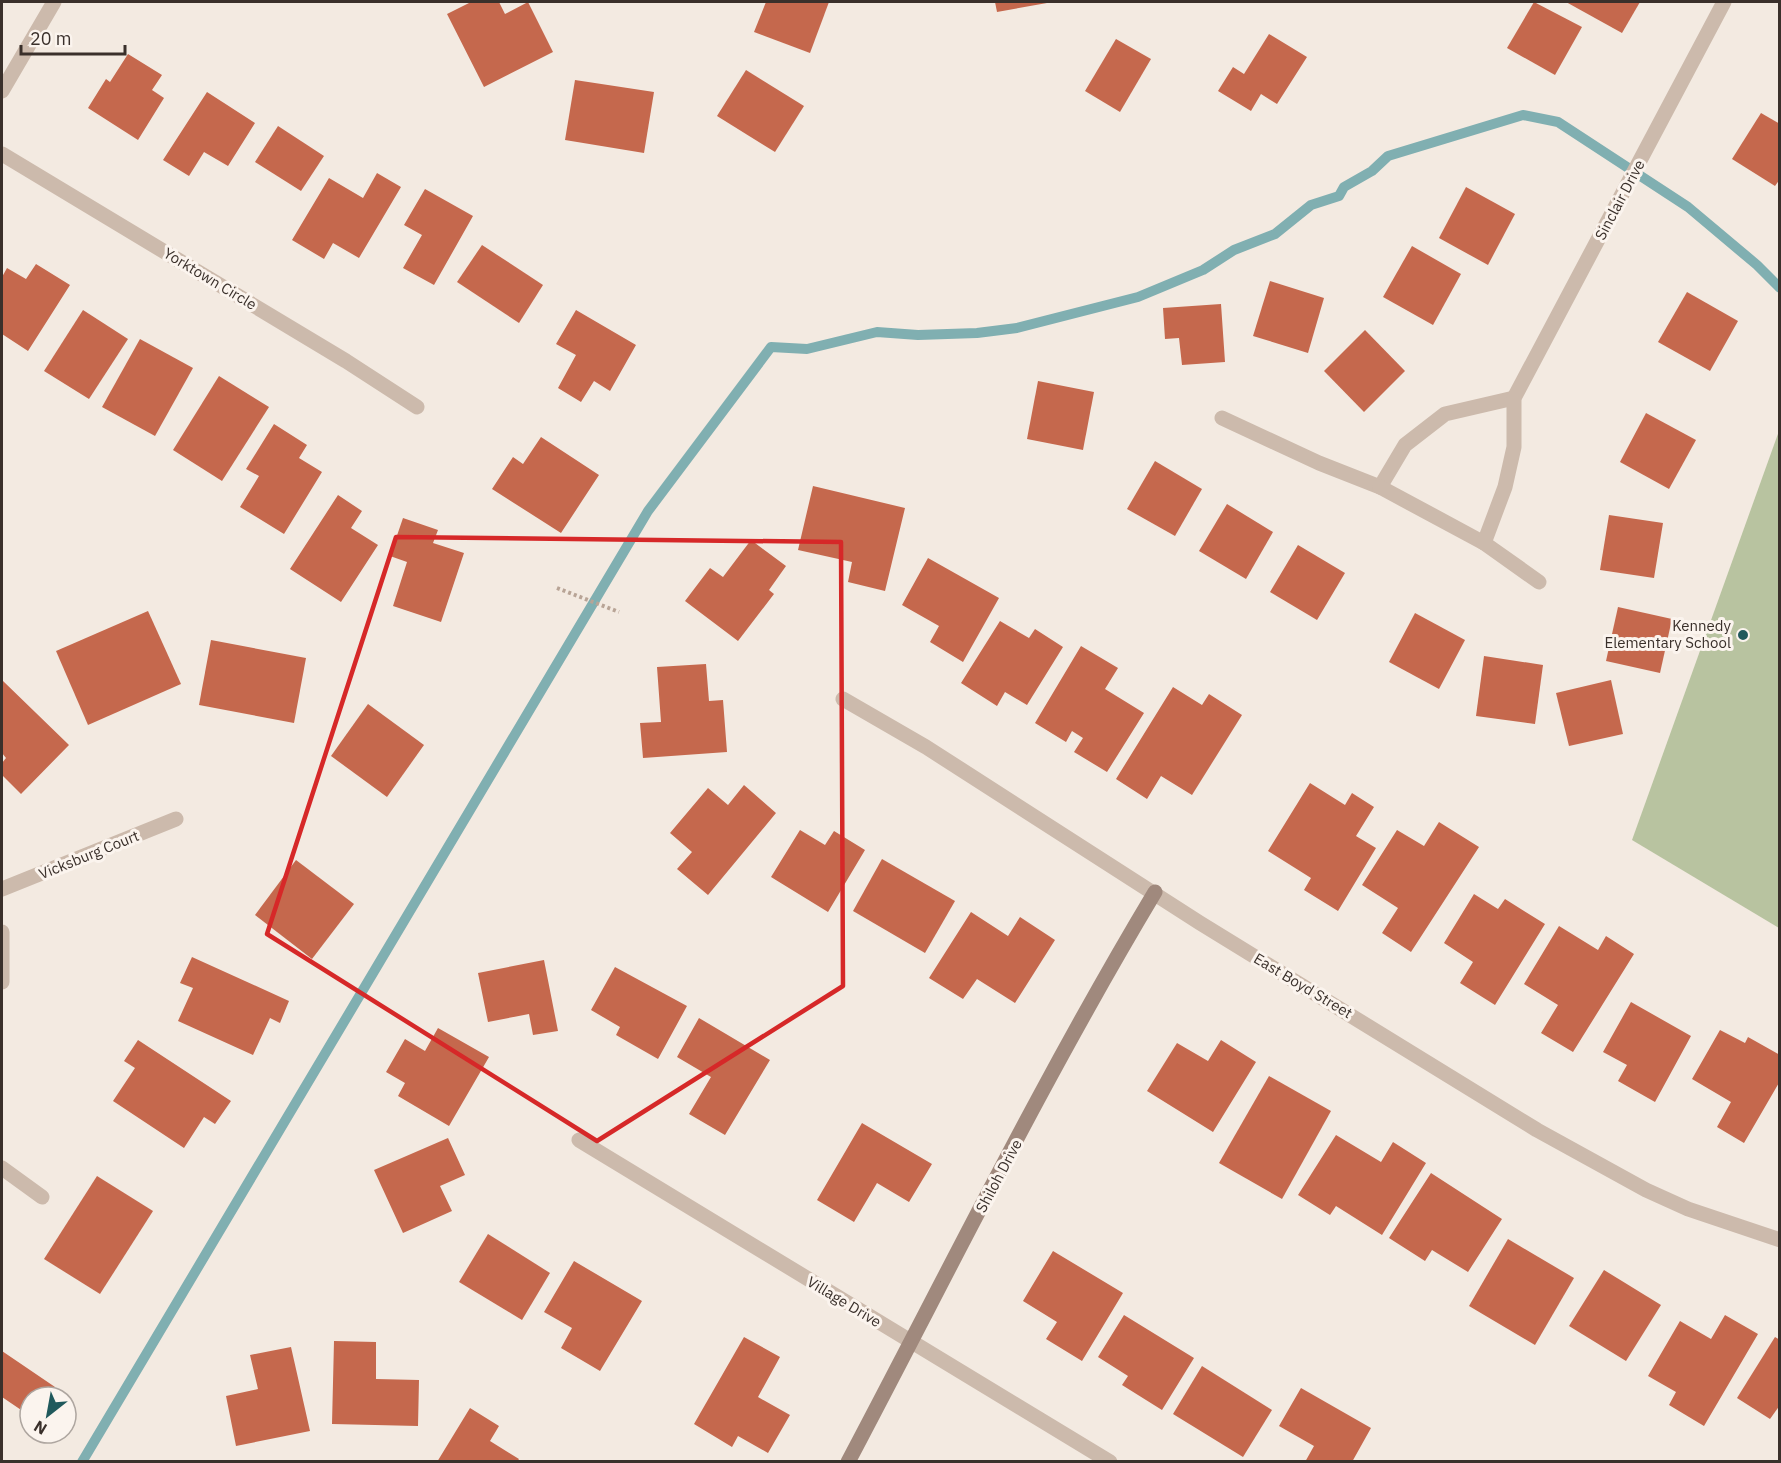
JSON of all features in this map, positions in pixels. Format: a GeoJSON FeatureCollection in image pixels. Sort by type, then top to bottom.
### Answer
{"type":"FeatureCollection","features":[{"type":"Feature","properties":{"kind":"street"},"geometry":{"type":"LineString","coordinates":[[2,91],[54,2]]}},
{"type":"Feature","properties":{"kind":"street","name":"Sinclair Drive"},"geometry":{"type":"LineString","coordinates":[[1484,543],[1505,487],[1514,447],[1514,398],[1724,2]]}},
{"type":"Feature","properties":{"kind":"street","name":"Yorktown Circle"},"geometry":{"type":"LineString","coordinates":[[2,154],[336,355],[417,407]]}},
{"type":"Feature","properties":{"kind":"street"},"geometry":{"type":"LineString","coordinates":[[1380,487],[1405,445],[1445,414],[1514,398]]}},
{"type":"Feature","properties":{"kind":"street"},"geometry":{"type":"LineString","coordinates":[[1222,418],[1319,463],[1380,487],[1484,543],[1539,582]]}},
{"type":"Feature","properties":{"kind":"street","name":"East Boyd Street"},"geometry":{"type":"LineString","coordinates":[[843,699],[926,747],[1260,960],[1537,1130],[1688,1209],[1779,1240]]}},
{"type":"Feature","properties":{"kind":"street","name":"Vicksburg Court"},"geometry":{"type":"LineString","coordinates":[[2,889],[176,819]]}},
{"type":"Feature","properties":{"kind":"street","name":"Shiloh Drive"},"geometry":{"type":"LineString","coordinates":[[848,1461],[1118,955],[1155,892]]}},
{"type":"Feature","properties":{"kind":"street"},"geometry":{"type":"LineString","coordinates":[[2,932],[2,982]]}},
{"type":"Feature","properties":{"kind":"street","name":"Village Drive"},"geometry":{"type":"LineString","coordinates":[[579,1140],[1110,1461]]}},
{"type":"Feature","properties":{"kind":"street"},"geometry":{"type":"LineString","coordinates":[[2,1168],[42,1197]]}},
{"type":"Feature","properties":{"kind":"path"},"geometry":{"type":"LineString","coordinates":[[557,588],[619,612]]}},
{"type":"Feature","properties":{"kind":"highlighted area"},"geometry":{"type":"Polygon","coordinates":[[[396,537],[841,542],[843,986],[597,1141],[267,934],[396,537]]]}},
{"type":"Feature","properties":{"kind":"green space","name":"Kennedy Elementary School"},"geometry":{"type":"Polygon","coordinates":[[[1779,431],[1779,928],[1632,840],[1779,431]]]}},
{"type":"Feature","properties":{"kind":"building"},"geometry":{"type":"Polygon","coordinates":[[[471,2],[499,2],[505,14],[528,2],[553,52],[484,87],[447,14],[471,2]]]}},
{"type":"Feature","properties":{"kind":"building"},"geometry":{"type":"Polygon","coordinates":[[[766,2],[829,2],[810,53],[754,32],[766,2]]]}},
{"type":"Feature","properties":{"kind":"building"},"geometry":{"type":"Polygon","coordinates":[[[995,2],[1046,2],[1047,3],[997,12],[995,2]]]}},
{"type":"Feature","properties":{"kind":"building"},"geometry":{"type":"Polygon","coordinates":[[[1534,2],[1582,27],[1555,75],[1507,48],[1534,2]]]}},
{"type":"Feature","properties":{"kind":"building"},"geometry":{"type":"Polygon","coordinates":[[[1566,2],[1640,2],[1622,33],[1566,2]]]}},
{"type":"Feature","properties":{"kind":"building"},"geometry":{"type":"Polygon","coordinates":[[[1269,34],[1307,57],[1277,104],[1261,94],[1251,111],[1218,91],[1233,67],[1244,74],[1269,34]]]}},
{"type":"Feature","properties":{"kind":"building"},"geometry":{"type":"Polygon","coordinates":[[[1116,39],[1151,59],[1120,112],[1085,91],[1116,39]]]}},
{"type":"Feature","properties":{"kind":"building"},"geometry":{"type":"Polygon","coordinates":[[[128,54],[162,75],[152,90],[164,98],[138,140],[88,108],[106,79],[110,82],[128,54]]]}},
{"type":"Feature","properties":{"kind":"building"},"geometry":{"type":"Polygon","coordinates":[[[746,70],[804,106],[775,152],[717,116],[746,70]]]}},
{"type":"Feature","properties":{"kind":"building"},"geometry":{"type":"Polygon","coordinates":[[[575,80],[654,92],[644,153],[565,140],[575,80]]]}},
{"type":"Feature","properties":{"kind":"building"},"geometry":{"type":"Polygon","coordinates":[[[207,92],[255,123],[228,166],[204,152],[189,176],[163,160],[207,92]]]}},
{"type":"Feature","properties":{"kind":"building"},"geometry":{"type":"Polygon","coordinates":[[[1761,113],[1780,124],[1780,179],[1775,186],[1732,159],[1761,113]]]}},
{"type":"Feature","properties":{"kind":"building"},"geometry":{"type":"Polygon","coordinates":[[[278,126],[324,156],[301,191],[255,162],[278,126]]]}},
{"type":"Feature","properties":{"kind":"building"},"geometry":{"type":"Polygon","coordinates":[[[377,173],[401,187],[359,258],[333,243],[324,259],[292,240],[329,178],[363,198],[377,173]]]}},
{"type":"Feature","properties":{"kind":"building"},"geometry":{"type":"Polygon","coordinates":[[[1466,187],[1515,214],[1488,265],[1439,238],[1466,187]]]}},
{"type":"Feature","properties":{"kind":"building"},"geometry":{"type":"Polygon","coordinates":[[[425,189],[473,216],[434,285],[403,268],[422,235],[404,225],[425,189]]]}},
{"type":"Feature","properties":{"kind":"building"},"geometry":{"type":"Polygon","coordinates":[[[482,245],[543,285],[519,323],[457,282],[482,245]]]}},
{"type":"Feature","properties":{"kind":"building"},"geometry":{"type":"Polygon","coordinates":[[[1412,246],[1461,274],[1433,325],[1383,297],[1412,246]]]}},
{"type":"Feature","properties":{"kind":"building"},"geometry":{"type":"Polygon","coordinates":[[[36,264],[70,285],[28,351],[2,334],[2,277],[7,268],[26,279],[36,264]]]}},
{"type":"Feature","properties":{"kind":"building"},"geometry":{"type":"Polygon","coordinates":[[[1270,281],[1324,298],[1308,353],[1253,336],[1270,281]]]}},
{"type":"Feature","properties":{"kind":"building"},"geometry":{"type":"Polygon","coordinates":[[[1687,292],[1738,321],[1710,371],[1658,342],[1687,292]]]}},
{"type":"Feature","properties":{"kind":"building"},"geometry":{"type":"Polygon","coordinates":[[[1221,304],[1225,362],[1182,365],[1179,338],[1165,339],[1163,308],[1221,304]]]}},
{"type":"Feature","properties":{"kind":"building"},"geometry":{"type":"Polygon","coordinates":[[[83,310],[128,339],[89,399],[44,371],[83,310]]]}},
{"type":"Feature","properties":{"kind":"building"},"geometry":{"type":"Polygon","coordinates":[[[576,310],[636,345],[610,391],[594,381],[581,402],[558,388],[576,355],[556,344],[576,310]]]}},
{"type":"Feature","properties":{"kind":"building"},"geometry":{"type":"Polygon","coordinates":[[[1365,330],[1405,371],[1364,412],[1324,371],[1365,330]]]}},
{"type":"Feature","properties":{"kind":"building"},"geometry":{"type":"Polygon","coordinates":[[[140,339],[193,368],[155,436],[102,407],[140,339]]]}},
{"type":"Feature","properties":{"kind":"building"},"geometry":{"type":"Polygon","coordinates":[[[219,376],[269,407],[222,481],[173,450],[219,376]]]}},
{"type":"Feature","properties":{"kind":"building"},"geometry":{"type":"Polygon","coordinates":[[[1038,381],[1094,392],[1083,450],[1027,439],[1038,381]]]}},
{"type":"Feature","properties":{"kind":"building"},"geometry":{"type":"Polygon","coordinates":[[[1646,413],[1696,440],[1669,489],[1620,462],[1646,413]]]}},
{"type":"Feature","properties":{"kind":"building"},"geometry":{"type":"Polygon","coordinates":[[[274,424],[307,445],[299,458],[322,472],[284,534],[240,507],[259,476],[246,469],[274,424]]]}},
{"type":"Feature","properties":{"kind":"building"},"geometry":{"type":"Polygon","coordinates":[[[541,437],[599,475],[561,533],[492,489],[513,457],[523,464],[541,437]]]}},
{"type":"Feature","properties":{"kind":"building"},"geometry":{"type":"Polygon","coordinates":[[[1155,461],[1202,489],[1175,536],[1127,509],[1155,461]]]}},
{"type":"Feature","properties":{"kind":"building"},"geometry":{"type":"Polygon","coordinates":[[[813,486],[905,508],[885,591],[848,582],[852,562],[798,550],[813,486]]]}},
{"type":"Feature","properties":{"kind":"building"},"geometry":{"type":"Polygon","coordinates":[[[338,495],[362,511],[351,528],[378,545],[341,602],[290,569],[338,495]]]}},
{"type":"Feature","properties":{"kind":"building"},"geometry":{"type":"Polygon","coordinates":[[[1227,504],[1273,532],[1246,579],[1199,551],[1227,504]]]}},
{"type":"Feature","properties":{"kind":"building"},"geometry":{"type":"Polygon","coordinates":[[[1609,515],[1663,523],[1654,578],[1600,570],[1609,515]]]}},
{"type":"Feature","properties":{"kind":"building"},"geometry":{"type":"Polygon","coordinates":[[[403,518],[438,530],[433,543],[464,553],[441,622],[393,606],[407,562],[390,556],[403,518]]]}},
{"type":"Feature","properties":{"kind":"building"},"geometry":{"type":"Polygon","coordinates":[[[751,540],[786,566],[769,590],[774,594],[738,641],[685,601],[710,568],[723,577],[751,540]]]}},
{"type":"Feature","properties":{"kind":"building"},"geometry":{"type":"Polygon","coordinates":[[[1298,545],[1345,573],[1317,620],[1270,592],[1298,545]]]}},
{"type":"Feature","properties":{"kind":"building"},"geometry":{"type":"Polygon","coordinates":[[[928,558],[999,598],[963,662],[930,642],[939,626],[902,605],[928,558]]]}},
{"type":"Feature","properties":{"kind":"building"},"geometry":{"type":"Polygon","coordinates":[[[1618,607],[1672,619],[1660,673],[1606,661],[1618,607]]]}},
{"type":"Feature","properties":{"kind":"building"},"geometry":{"type":"Polygon","coordinates":[[[148,611],[181,684],[88,725],[56,651],[148,611]]]}},
{"type":"Feature","properties":{"kind":"building"},"geometry":{"type":"Polygon","coordinates":[[[1415,613],[1465,640],[1439,689],[1389,662],[1415,613]]]}},
{"type":"Feature","properties":{"kind":"building"},"geometry":{"type":"Polygon","coordinates":[[[1000,621],[1029,638],[1035,629],[1063,647],[1027,705],[1005,692],[997,706],[961,683],[1000,621]]]}},
{"type":"Feature","properties":{"kind":"building"},"geometry":{"type":"Polygon","coordinates":[[[211,640],[306,658],[294,723],[199,705],[211,640]]]}},
{"type":"Feature","properties":{"kind":"building"},"geometry":{"type":"Polygon","coordinates":[[[1081,646],[1118,668],[1105,689],[1144,713],[1107,772],[1074,752],[1083,738],[1072,731],[1066,742],[1035,723],[1081,646]]]}},
{"type":"Feature","properties":{"kind":"building"},"geometry":{"type":"Polygon","coordinates":[[[1484,656],[1543,665],[1535,724],[1476,716],[1484,656]]]}},
{"type":"Feature","properties":{"kind":"building"},"geometry":{"type":"Polygon","coordinates":[[[706,664],[709,701],[723,700],[727,752],[643,758],[640,723],[661,722],[657,667],[706,664]]]}},
{"type":"Feature","properties":{"kind":"building"},"geometry":{"type":"Polygon","coordinates":[[[2,680],[69,745],[21,794],[2,775],[2,763],[6,758],[2,753],[2,680]]]}},
{"type":"Feature","properties":{"kind":"building"},"geometry":{"type":"Polygon","coordinates":[[[1611,680],[1623,734],[1569,746],[1556,693],[1611,680]]]}},
{"type":"Feature","properties":{"kind":"building"},"geometry":{"type":"Polygon","coordinates":[[[1173,687],[1202,705],[1209,694],[1242,715],[1192,795],[1161,776],[1147,799],[1116,779],[1173,687]]]}},
{"type":"Feature","properties":{"kind":"building"},"geometry":{"type":"Polygon","coordinates":[[[368,704],[424,745],[387,797],[331,756],[368,704]]]}},
{"type":"Feature","properties":{"kind":"building"},"geometry":{"type":"Polygon","coordinates":[[[1310,783],[1345,805],[1352,793],[1374,807],[1356,836],[1376,848],[1338,911],[1304,890],[1311,878],[1268,851],[1310,783]]]}},
{"type":"Feature","properties":{"kind":"building"},"geometry":{"type":"Polygon","coordinates":[[[744,785],[776,813],[708,895],[677,869],[692,852],[670,833],[708,788],[728,805],[744,785]]]}},
{"type":"Feature","properties":{"kind":"building"},"geometry":{"type":"Polygon","coordinates":[[[1439,822],[1479,847],[1411,952],[1382,933],[1398,908],[1362,885],[1397,830],[1424,846],[1439,822]]]}},
{"type":"Feature","properties":{"kind":"building"},"geometry":{"type":"Polygon","coordinates":[[[800,830],[825,845],[834,831],[865,850],[828,912],[771,877],[800,830]]]}},
{"type":"Feature","properties":{"kind":"building"},"geometry":{"type":"Polygon","coordinates":[[[882,859],[955,901],[925,953],[853,911],[882,859]]]}},
{"type":"Feature","properties":{"kind":"building"},"geometry":{"type":"Polygon","coordinates":[[[296,860],[354,904],[312,959],[255,915],[296,860]]]}},
{"type":"Feature","properties":{"kind":"building"},"geometry":{"type":"Polygon","coordinates":[[[1474,894],[1498,909],[1505,899],[1545,924],[1495,1005],[1460,983],[1473,962],[1444,943],[1474,894]]]}},
{"type":"Feature","properties":{"kind":"building"},"geometry":{"type":"Polygon","coordinates":[[[971,912],[1008,936],[1020,917],[1055,940],[1015,1003],[977,979],[963,999],[929,978],[971,912]]]}},
{"type":"Feature","properties":{"kind":"building"},"geometry":{"type":"Polygon","coordinates":[[[1559,926],[1598,950],[1606,936],[1634,954],[1573,1052],[1541,1033],[1558,1005],[1524,984],[1559,926]]]}},
{"type":"Feature","properties":{"kind":"building"},"geometry":{"type":"Polygon","coordinates":[[[192,957],[289,1001],[280,1023],[270,1018],[253,1055],[178,1021],[193,988],[180,983],[192,957]]]}},
{"type":"Feature","properties":{"kind":"building"},"geometry":{"type":"Polygon","coordinates":[[[544,960],[558,1031],[533,1035],[529,1014],[488,1022],[478,973],[544,960]]]}},
{"type":"Feature","properties":{"kind":"building"},"geometry":{"type":"Polygon","coordinates":[[[615,967],[687,1006],[658,1059],[616,1035],[620,1027],[591,1010],[615,967]]]}},
{"type":"Feature","properties":{"kind":"building"},"geometry":{"type":"Polygon","coordinates":[[[1631,1002],[1691,1036],[1655,1102],[1618,1081],[1627,1065],[1603,1052],[1631,1002]]]}},
{"type":"Feature","properties":{"kind":"building"},"geometry":{"type":"Polygon","coordinates":[[[699,1018],[770,1060],[725,1135],[689,1114],[711,1077],[677,1057],[699,1018]]]}},
{"type":"Feature","properties":{"kind":"building"},"geometry":{"type":"Polygon","coordinates":[[[438,1028],[489,1057],[449,1126],[398,1096],[405,1083],[386,1072],[405,1039],[425,1051],[438,1028]]]}},
{"type":"Feature","properties":{"kind":"building"},"geometry":{"type":"Polygon","coordinates":[[[1720,1030],[1745,1043],[1748,1037],[1780,1055],[1780,1081],[1744,1143],[1717,1127],[1731,1102],[1692,1079],[1720,1030]]]}},
{"type":"Feature","properties":{"kind":"building"},"geometry":{"type":"Polygon","coordinates":[[[138,1040],[231,1101],[215,1124],[204,1117],[184,1148],[113,1101],[135,1068],[124,1061],[138,1040]]]}},
{"type":"Feature","properties":{"kind":"building"},"geometry":{"type":"Polygon","coordinates":[[[1221,1040],[1256,1062],[1213,1132],[1147,1091],[1177,1043],[1208,1061],[1221,1040]]]}},
{"type":"Feature","properties":{"kind":"building"},"geometry":{"type":"Polygon","coordinates":[[[1269,1076],[1331,1111],[1282,1199],[1219,1163],[1269,1076]]]}},
{"type":"Feature","properties":{"kind":"building"},"geometry":{"type":"Polygon","coordinates":[[[862,1123],[932,1164],[909,1202],[877,1183],[854,1222],[817,1200],[862,1123]]]}},
{"type":"Feature","properties":{"kind":"building"},"geometry":{"type":"Polygon","coordinates":[[[1336,1135],[1381,1162],[1393,1142],[1426,1163],[1382,1235],[1336,1206],[1330,1215],[1298,1195],[1336,1135]]]}},
{"type":"Feature","properties":{"kind":"building"},"geometry":{"type":"Polygon","coordinates":[[[448,1138],[465,1175],[440,1186],[452,1211],[403,1233],[374,1170],[448,1138]]]}},
{"type":"Feature","properties":{"kind":"building"},"geometry":{"type":"Polygon","coordinates":[[[1431,1173],[1502,1219],[1468,1272],[1432,1250],[1425,1261],[1389,1238],[1431,1173]]]}},
{"type":"Feature","properties":{"kind":"building"},"geometry":{"type":"Polygon","coordinates":[[[97,1176],[153,1211],[100,1294],[44,1259],[97,1176]]]}},
{"type":"Feature","properties":{"kind":"building"},"geometry":{"type":"Polygon","coordinates":[[[488,1234],[550,1273],[522,1320],[459,1282],[488,1234]]]}},
{"type":"Feature","properties":{"kind":"building"},"geometry":{"type":"Polygon","coordinates":[[[1508,1239],[1574,1278],[1535,1345],[1469,1306],[1508,1239]]]}},
{"type":"Feature","properties":{"kind":"building"},"geometry":{"type":"Polygon","coordinates":[[[1053,1251],[1123,1293],[1082,1361],[1046,1339],[1057,1322],[1023,1301],[1053,1251]]]}},
{"type":"Feature","properties":{"kind":"building"},"geometry":{"type":"Polygon","coordinates":[[[574,1261],[642,1301],[600,1371],[561,1348],[572,1328],[544,1312],[574,1261]]]}},
{"type":"Feature","properties":{"kind":"building"},"geometry":{"type":"Polygon","coordinates":[[[1604,1270],[1661,1305],[1626,1361],[1569,1326],[1604,1270]]]}},
{"type":"Feature","properties":{"kind":"building"},"geometry":{"type":"Polygon","coordinates":[[[1124,1315],[1194,1358],[1162,1410],[1122,1385],[1128,1376],[1098,1357],[1124,1315]]]}},
{"type":"Feature","properties":{"kind":"building"},"geometry":{"type":"Polygon","coordinates":[[[1725,1315],[1758,1334],[1704,1426],[1669,1405],[1676,1392],[1648,1376],[1680,1321],[1711,1339],[1725,1315]]]}},
{"type":"Feature","properties":{"kind":"building"},"geometry":{"type":"Polygon","coordinates":[[[744,1337],[780,1357],[758,1397],[790,1415],[768,1453],[738,1436],[732,1447],[694,1424],[744,1337]]]}},
{"type":"Feature","properties":{"kind":"building"},"geometry":{"type":"Polygon","coordinates":[[[1775,1337],[1780,1340],[1780,1405],[1770,1419],[1737,1398],[1775,1337]]]}},
{"type":"Feature","properties":{"kind":"building"},"geometry":{"type":"Polygon","coordinates":[[[334,1341],[376,1342],[376,1379],[419,1380],[418,1426],[332,1424],[334,1341]]]}},
{"type":"Feature","properties":{"kind":"building"},"geometry":{"type":"Polygon","coordinates":[[[291,1347],[310,1431],[236,1446],[226,1396],[258,1389],[250,1355],[291,1347]]]}},
{"type":"Feature","properties":{"kind":"building"},"geometry":{"type":"Polygon","coordinates":[[[2,1351],[52,1385],[18,1385],[18,1408],[2,1397],[2,1351]]]}},
{"type":"Feature","properties":{"kind":"building"},"geometry":{"type":"Polygon","coordinates":[[[1202,1366],[1272,1410],[1243,1457],[1173,1414],[1202,1366]]]}},
{"type":"Feature","properties":{"kind":"building"},"geometry":{"type":"Polygon","coordinates":[[[1301,1388],[1371,1428],[1352,1462],[1305,1462],[1314,1446],[1279,1426],[1301,1388]]]}},
{"type":"Feature","properties":{"kind":"building"},"geometry":{"type":"Polygon","coordinates":[[[470,1408],[499,1426],[490,1441],[519,1459],[517,1462],[437,1462],[470,1408]]]}},
{"type":"Feature","properties":{"kind":"waterway"},"geometry":{"type":"LineString","coordinates":[[82,1462],[648,511],[771,347],[807,349],[877,332],[918,335],[977,333],[1017,328],[1138,297],[1203,270],[1234,250],[1275,234],[1311,205],[1339,196],[1344,187],[1372,171],[1388,156],[1523,115],[1558,122],[1688,207],[1757,265],[1780,288]]}},
{"type":"Feature","properties":{"kind":"place","name":"Kennedy Elementary School"},"geometry":{"type":"Point","coordinates":[1743,635]}}]}
